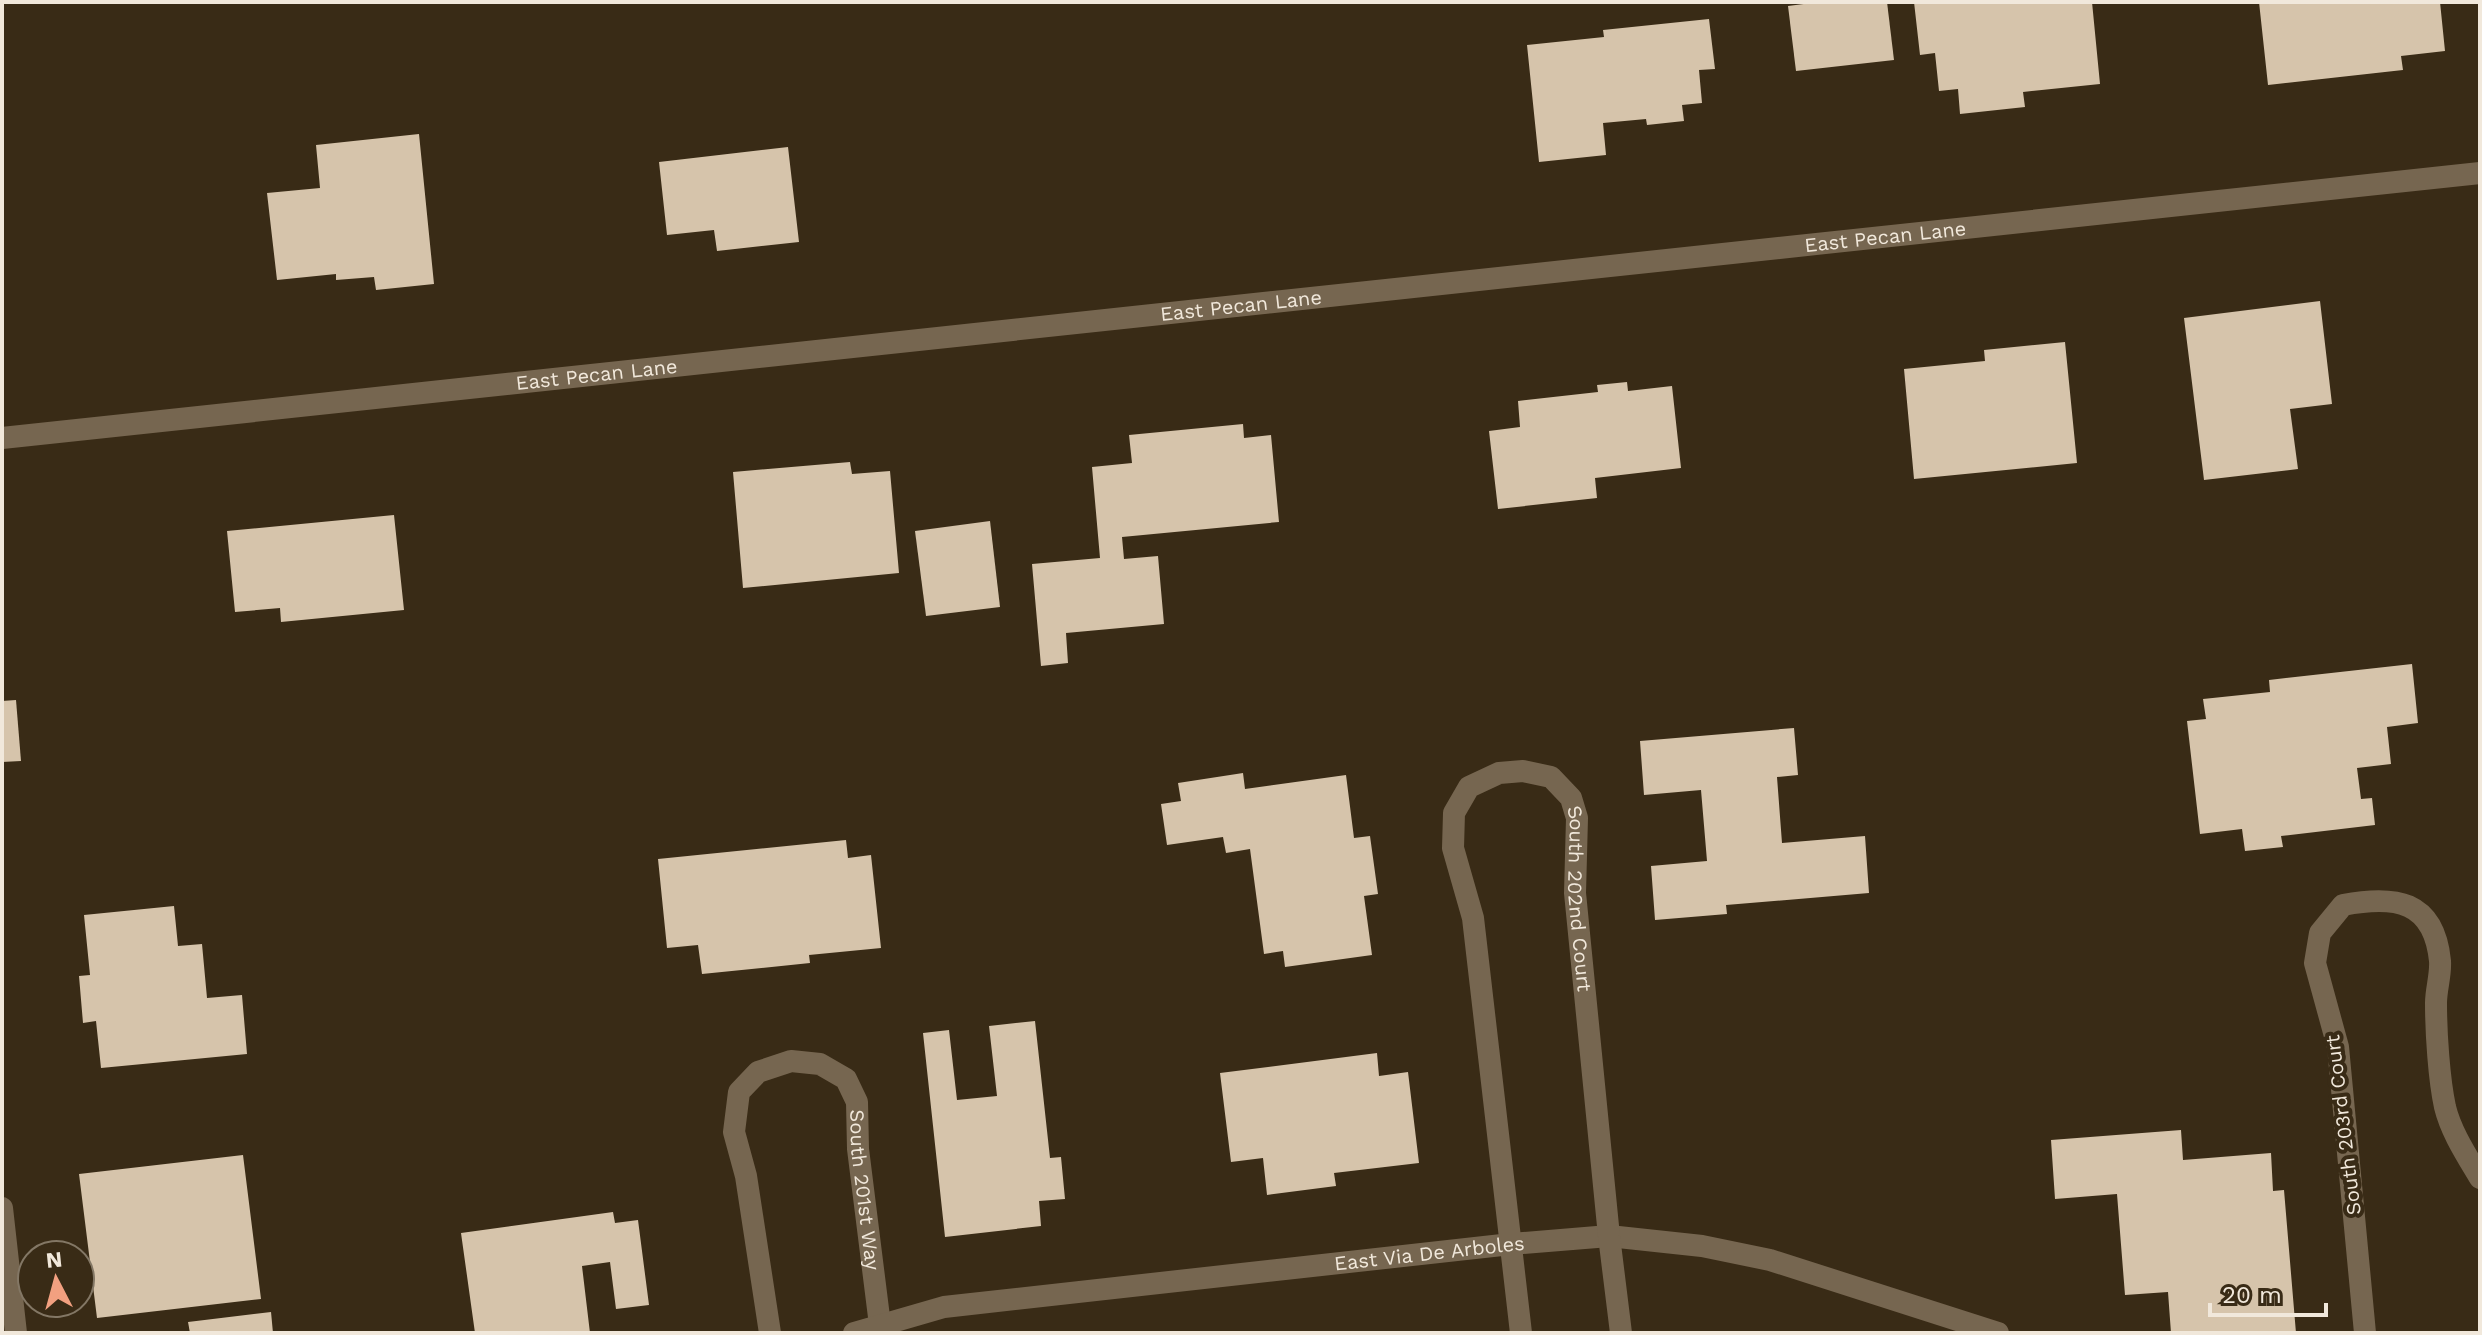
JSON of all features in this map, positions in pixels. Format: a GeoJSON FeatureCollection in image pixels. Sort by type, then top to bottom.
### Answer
{"type":"FeatureCollection","features":[{"type":"Feature","properties":{"kind":"street","name":"East Pecan Lane"},"geometry":{"type":"LineString","coordinates":[[2,438],[2480,173]]}},
{"type":"Feature","properties":{"kind":"street","name":"South 202nd Court"},"geometry":{"type":"LineString","coordinates":[[1521,1333],[1473,918],[1453,848],[1454,813],[1469,787],[1499,773],[1523,771],[1551,777],[1571,798],[1577,818],[1575,893],[1621,1333]]}},
{"type":"Feature","properties":{"kind":"street","name":"South 203rd Court"},"geometry":{"type":"LineString","coordinates":[[2365,1333],[2338,1047],[2315,963],[2320,933],[2343,905],[2376,899],[2409,905],[2434,929],[2440,964],[2436,1002],[2445,1108],[2461,1146],[2480,1178]]}},
{"type":"Feature","properties":{"kind":"street","name":"South 201st Way"},"geometry":{"type":"LineString","coordinates":[[770,1333],[746,1176],[734,1132],[739,1092],[758,1072],[791,1061],[820,1064],[846,1079],[857,1102],[858,1149],[880,1329]]}},
{"type":"Feature","properties":{"kind":"street"},"geometry":{"type":"LineString","coordinates":[[2,1208],[16,1333]]}},
{"type":"Feature","properties":{"kind":"street","name":"East Via De Arboles"},"geometry":{"type":"LineString","coordinates":[[854,1333],[880,1329],[944,1307],[1511,1244],[1609,1236],[1702,1246],[1770,1260],[1998,1333]]}},
{"type":"Feature","properties":{"kind":"building"},"geometry":{"type":"Polygon","coordinates":[[[1819,2],[1887,2],[1894,60],[1796,71],[1788,6],[1819,2]]]}},
{"type":"Feature","properties":{"kind":"building"},"geometry":{"type":"Polygon","coordinates":[[[1914,2],[2092,2],[2100,84],[2023,92],[2025,107],[1960,114],[1958,89],[1939,91],[1935,53],[1920,55],[1914,2]]]}},
{"type":"Feature","properties":{"kind":"building"},"geometry":{"type":"Polygon","coordinates":[[[2259,2],[2440,2],[2445,51],[2401,56],[2403,70],[2268,85],[2259,2]]]}},
{"type":"Feature","properties":{"kind":"building"},"geometry":{"type":"Polygon","coordinates":[[[1709,19],[1715,69],[1699,70],[1702,103],[1682,105],[1684,121],[1647,125],[1646,119],[1603,123],[1606,155],[1539,162],[1527,45],[1604,37],[1603,30],[1709,19]]]}},
{"type":"Feature","properties":{"kind":"building"},"geometry":{"type":"Polygon","coordinates":[[[419,134],[434,284],[376,290],[374,277],[336,280],[336,274],[277,280],[267,193],[320,188],[316,145],[419,134]]]}},
{"type":"Feature","properties":{"kind":"building"},"geometry":{"type":"Polygon","coordinates":[[[788,147],[799,242],[717,251],[714,230],[667,235],[659,162],[788,147]]]}},
{"type":"Feature","properties":{"kind":"building"},"geometry":{"type":"Polygon","coordinates":[[[2320,301],[2332,404],[2290,409],[2298,469],[2204,480],[2184,318],[2320,301]]]}},
{"type":"Feature","properties":{"kind":"building"},"geometry":{"type":"Polygon","coordinates":[[[2065,342],[2077,463],[1914,479],[1904,369],[1985,361],[1984,350],[2065,342]]]}},
{"type":"Feature","properties":{"kind":"building"},"geometry":{"type":"Polygon","coordinates":[[[1627,382],[1628,391],[1672,386],[1681,468],[1595,478],[1597,498],[1498,509],[1489,431],[1520,427],[1518,401],[1598,392],[1597,385],[1627,382]]]}},
{"type":"Feature","properties":{"kind":"building"},"geometry":{"type":"Polygon","coordinates":[[[1243,424],[1244,438],[1271,435],[1279,522],[1122,537],[1124,559],[1158,556],[1164,624],[1066,633],[1068,663],[1041,666],[1032,564],[1100,558],[1092,467],[1132,463],[1129,435],[1243,424]]]}},
{"type":"Feature","properties":{"kind":"building"},"geometry":{"type":"Polygon","coordinates":[[[850,462],[852,474],[890,471],[899,573],[743,588],[733,472],[850,462]]]}},
{"type":"Feature","properties":{"kind":"building"},"geometry":{"type":"Polygon","coordinates":[[[394,515],[404,610],[281,622],[280,608],[235,612],[227,531],[394,515]]]}},
{"type":"Feature","properties":{"kind":"building"},"geometry":{"type":"Polygon","coordinates":[[[990,521],[1000,607],[926,616],[915,531],[990,521]]]}},
{"type":"Feature","properties":{"kind":"building"},"geometry":{"type":"Polygon","coordinates":[[[2412,664],[2418,723],[2387,727],[2391,764],[2357,768],[2361,799],[2372,798],[2375,825],[2281,836],[2283,847],[2245,851],[2242,829],[2200,834],[2187,721],[2206,719],[2203,699],[2270,692],[2269,680],[2412,664]]]}},
{"type":"Feature","properties":{"kind":"building"},"geometry":{"type":"Polygon","coordinates":[[[16,700],[21,761],[2,762],[2,701],[16,700]]]}},
{"type":"Feature","properties":{"kind":"building"},"geometry":{"type":"Polygon","coordinates":[[[1794,728],[1798,775],[1777,777],[1782,843],[1865,836],[1869,893],[1726,905],[1727,914],[1655,920],[1651,866],[1707,861],[1701,790],[1644,795],[1640,741],[1794,728]]]}},
{"type":"Feature","properties":{"kind":"building"},"geometry":{"type":"Polygon","coordinates":[[[1243,773],[1245,789],[1346,775],[1354,838],[1370,836],[1378,894],[1364,896],[1372,955],[1285,967],[1283,951],[1264,954],[1250,849],[1226,853],[1223,837],[1167,845],[1161,804],[1181,801],[1178,783],[1243,773]]]}},
{"type":"Feature","properties":{"kind":"building"},"geometry":{"type":"Polygon","coordinates":[[[846,840],[848,858],[871,855],[881,948],[809,955],[810,963],[702,974],[698,945],[667,948],[658,859],[846,840]]]}},
{"type":"Feature","properties":{"kind":"building"},"geometry":{"type":"Polygon","coordinates":[[[174,906],[178,946],[202,944],[207,998],[242,995],[247,1054],[101,1068],[96,1021],[83,1023],[79,976],[90,975],[84,915],[174,906]]]}},
{"type":"Feature","properties":{"kind":"building"},"geometry":{"type":"Polygon","coordinates":[[[1035,1021],[1050,1158],[1061,1157],[1065,1199],[1039,1201],[1041,1226],[945,1237],[923,1033],[949,1030],[957,1100],[997,1096],[989,1026],[1035,1021]]]}},
{"type":"Feature","properties":{"kind":"building"},"geometry":{"type":"Polygon","coordinates":[[[1377,1053],[1379,1076],[1408,1072],[1419,1163],[1334,1173],[1336,1186],[1267,1195],[1263,1158],[1231,1162],[1220,1073],[1377,1053]]]}},
{"type":"Feature","properties":{"kind":"building"},"geometry":{"type":"Polygon","coordinates":[[[2181,1130],[2183,1160],[2271,1153],[2273,1191],[2284,1190],[2296,1333],[2171,1333],[2168,1292],[2125,1295],[2117,1194],[2055,1199],[2051,1140],[2181,1130]]]}},
{"type":"Feature","properties":{"kind":"building"},"geometry":{"type":"Polygon","coordinates":[[[243,1155],[261,1299],[97,1318],[96,1239],[87,1239],[79,1174],[243,1155]]]}},
{"type":"Feature","properties":{"kind":"building"},"geometry":{"type":"Polygon","coordinates":[[[613,1212],[615,1223],[638,1220],[649,1305],[616,1309],[610,1262],[582,1266],[590,1333],[475,1333],[461,1233],[613,1212]]]}},
{"type":"Feature","properties":{"kind":"building"},"geometry":{"type":"Polygon","coordinates":[[[271,1312],[273,1333],[190,1333],[188,1322],[271,1312]]]}}]}
